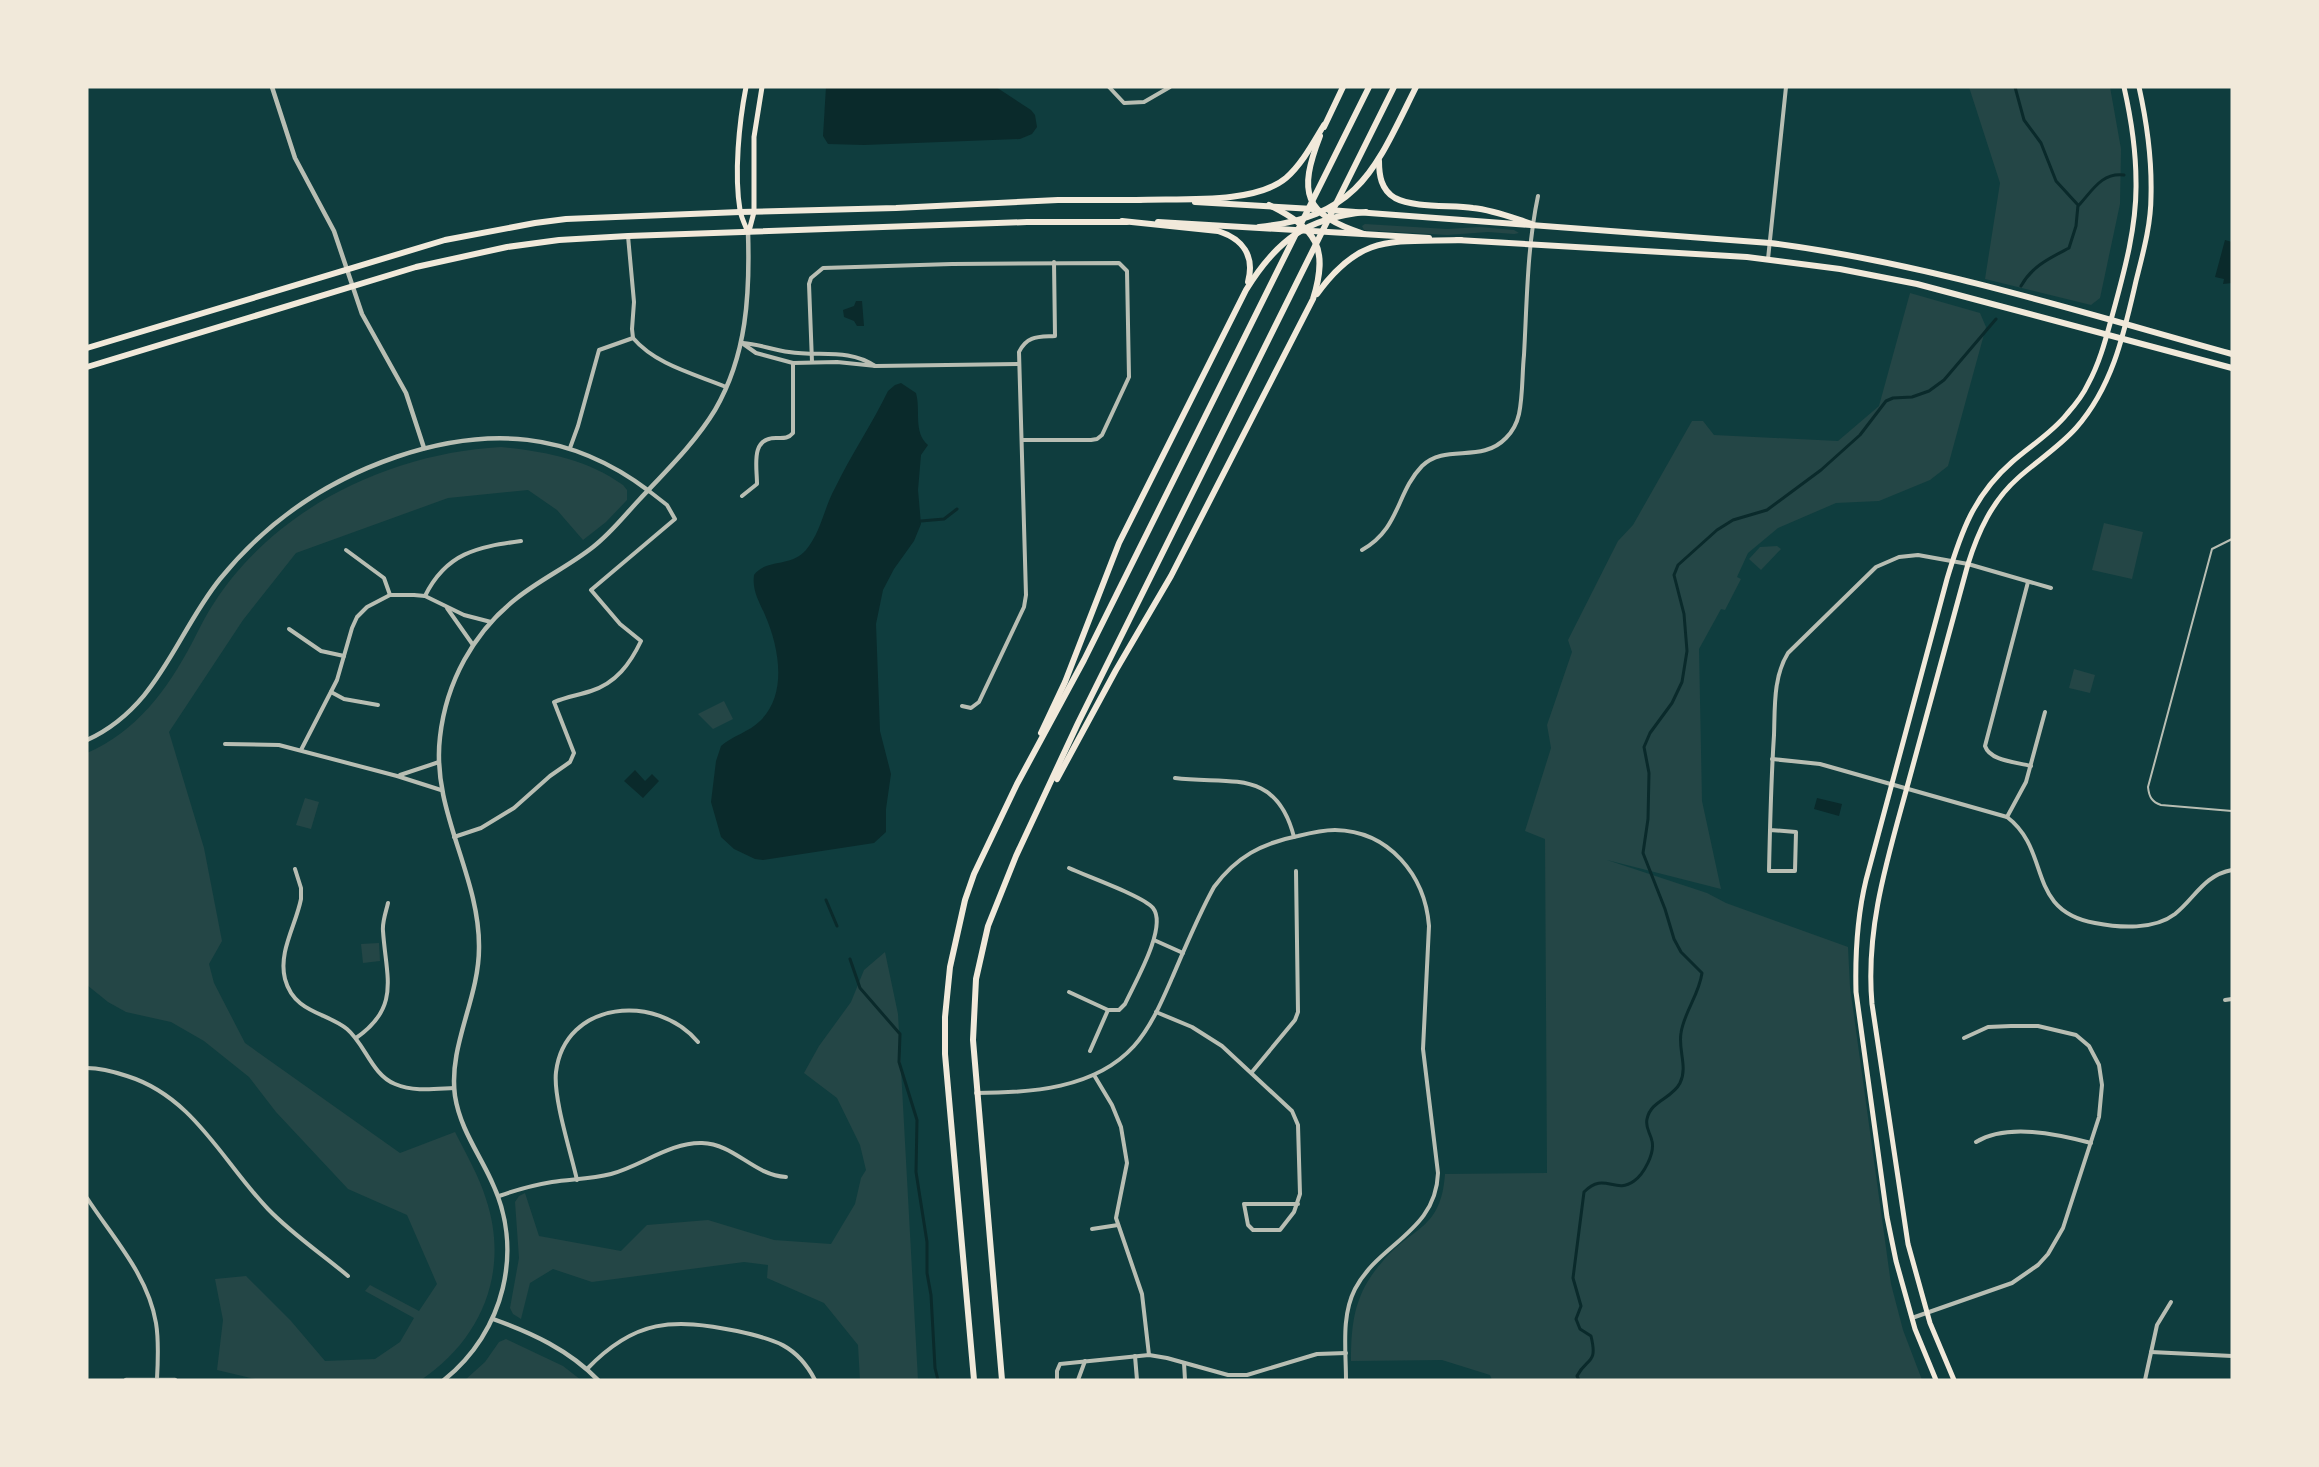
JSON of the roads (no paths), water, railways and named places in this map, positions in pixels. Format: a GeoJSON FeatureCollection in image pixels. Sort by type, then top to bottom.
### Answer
{"type":"FeatureCollection","features":[{"type":"Feature","properties":{"kind":"main road"},"geometry":{"type":"LineString","coordinates":[[746,87],[739,133],[740,212],[748,232]]}},
{"type":"Feature","properties":{"kind":"main road"},"geometry":{"type":"LineString","coordinates":[[748,232],[754,212],[754,137],[762,87]]}},
{"type":"Feature","properties":{"kind":"main road"},"geometry":{"type":"LineString","coordinates":[[1136,200],[1237,196],[1268,188],[1286,178],[1300,163],[1324,125],[1343,87]]}},
{"type":"Feature","properties":{"kind":"main road"},"geometry":{"type":"LineString","coordinates":[[1024,772],[1084,660],[1369,87]]}},
{"type":"Feature","properties":{"kind":"main road"},"geometry":{"type":"LineString","coordinates":[[1002,1380],[976,1093],[973,1021],[978,968],[988,926],[1029,829],[1141,595],[1394,87]]}},
{"type":"Feature","properties":{"kind":"main road"},"geometry":{"type":"LineString","coordinates":[[1256,227],[1296,221],[1323,210],[1355,190],[1378,161],[1416,87]]}},
{"type":"Feature","properties":{"kind":"main road"},"geometry":{"type":"LineString","coordinates":[[1936,1380],[1912,1318],[1891,1239],[1856,992],[1855,958],[1859,915],[1866,879],[1962,531],[1982,495],[2002,471],[2067,415],[2088,385],[2107,335],[2133,229],[2136,197],[2132,133],[2124,87]]}},
{"type":"Feature","properties":{"kind":"main road"},"geometry":{"type":"LineString","coordinates":[[1954,1380],[1926,1313],[1906,1236],[1871,987],[1871,950],[1876,906],[1978,533],[1995,504],[2017,479],[2067,437],[2088,413],[2103,388],[2122,339],[2146,242],[2151,211],[2150,147],[2139,87]]}},
{"type":"Feature","properties":{"kind":"main road"},"geometry":{"type":"LineString","coordinates":[[1324,125],[1308,168],[1308,192],[1329,219],[1364,234]]}},
{"type":"Feature","properties":{"kind":"main road"},"geometry":{"type":"LineString","coordinates":[[1378,161],[1384,188],[1395,198],[1410,202],[1498,212],[1532,224]]}},
{"type":"Feature","properties":{"kind":"main road"},"geometry":{"type":"LineString","coordinates":[[89,347],[445,240],[524,224],[566,219],[740,212],[896,208],[1058,200],[1136,200],[1269,205],[1532,224],[1770,243],[1828,251],[1916,268],[2232,354]]}},
{"type":"Feature","properties":{"kind":"main road"},"geometry":{"type":"LineString","coordinates":[[1269,205],[1296,221],[1314,242],[1321,257],[1320,272],[1313,299]]}},
{"type":"Feature","properties":{"kind":"main road"},"geometry":{"type":"LineString","coordinates":[[974,1380],[945,1054],[947,989],[956,936],[974,874],[1065,682],[1119,543],[1246,290],[1272,252],[1303,230],[1329,219],[1366,212]]}},
{"type":"Feature","properties":{"kind":"main road"},"geometry":{"type":"LineString","coordinates":[[1122,221],[1218,231],[1234,238],[1246,249],[1251,262],[1246,290]]}},
{"type":"Feature","properties":{"kind":"main road"},"geometry":{"type":"LineString","coordinates":[[87,367],[433,262],[559,240],[1027,222],[1122,221],[1256,227],[1768,259],[1840,269],[1917,284],[2232,368]]}},
{"type":"Feature","properties":{"kind":"main road"},"geometry":{"type":"LineString","coordinates":[[1029,829],[1116,670],[1171,576],[1313,299],[1344,261],[1369,247],[1405,242],[1461,240]]}},
{"type":"Feature","properties":{"kind":"street"},"geometry":{"type":"LineString","coordinates":[[272,87],[295,158],[334,231],[370,331],[406,393],[424,448]]}},
{"type":"Feature","properties":{"kind":"street"},"geometry":{"type":"LineString","coordinates":[[1109,87],[1124,103],[1144,102],[1170,87]]}},
{"type":"Feature","properties":{"kind":"street"},"geometry":{"type":"LineString","coordinates":[[1768,259],[1786,87]]}},
{"type":"Feature","properties":{"kind":"street"},"geometry":{"type":"LineString","coordinates":[[1362,550],[1382,536],[1415,475],[1427,462],[1444,455],[1488,451],[1511,432],[1520,407],[1530,244],[1538,196]]}},
{"type":"Feature","properties":{"kind":"street"},"geometry":{"type":"LineString","coordinates":[[444,1380],[468,1358],[493,1319],[501,1298],[508,1259],[507,1229],[499,1196],[465,1130],[459,1115],[454,1088],[458,1049],[475,987],[479,947],[475,904],[441,790],[438,762],[441,726],[446,704],[458,673],[473,645],[491,622],[518,597],[594,546],[649,491],[703,427],[726,387],[742,343],[749,298],[748,232]]}},
{"type":"Feature","properties":{"kind":"street"},"geometry":{"type":"LineString","coordinates":[[628,236],[634,302],[633,338],[642,348],[667,363],[726,387]]}},
{"type":"Feature","properties":{"kind":"street"},"geometry":{"type":"LineString","coordinates":[[812,363],[809,284],[811,278],[823,268],[1115,261],[1127,271],[1129,377],[1102,435],[1097,439],[1022,440]]}},
{"type":"Feature","properties":{"kind":"street"},"geometry":{"type":"LineString","coordinates":[[962,706],[971,708],[979,702],[1024,607],[1019,352],[1023,344],[1033,337],[1055,336],[1053,262]]}},
{"type":"Feature","properties":{"kind":"street"},"geometry":{"type":"LineString","coordinates":[[570,448],[599,351],[633,338]]}},
{"type":"Feature","properties":{"kind":"street"},"geometry":{"type":"LineString","coordinates":[[742,343],[758,344],[789,352],[858,356],[876,366]]}},
{"type":"Feature","properties":{"kind":"street"},"geometry":{"type":"LineString","coordinates":[[742,343],[756,353],[793,363],[837,362],[876,366],[1020,364]]}},
{"type":"Feature","properties":{"kind":"street"},"geometry":{"type":"LineString","coordinates":[[742,496],[757,483],[756,449],[760,444],[765,439],[788,438],[793,434],[793,363]]}},
{"type":"Feature","properties":{"kind":"street"},"geometry":{"type":"LineString","coordinates":[[87,740],[126,715],[151,688],[219,580],[244,551],[276,522],[318,492],[345,477],[424,448],[450,441],[501,437],[523,438],[570,448],[614,467],[667,505],[675,519],[591,590],[620,624],[641,642],[627,666],[602,687],[555,702],[574,753],[570,762],[505,815],[481,828],[454,837]]}},
{"type":"Feature","properties":{"kind":"street"},"geometry":{"type":"LineString","coordinates":[[425,596],[440,571],[450,562],[481,548],[521,542]]}},
{"type":"Feature","properties":{"kind":"street"},"geometry":{"type":"LineString","coordinates":[[346,550],[384,578],[390,595]]}},
{"type":"Feature","properties":{"kind":"street"},"geometry":{"type":"LineString","coordinates":[[1770,830],[1796,832],[1796,871],[1769,871],[1770,830],[1772,759],[1780,668],[1788,653],[1881,564],[1911,555],[1968,564],[2050,588]]}},
{"type":"Feature","properties":{"kind":"street"},"geometry":{"type":"LineString","coordinates":[[2028,582],[1984,746],[1994,756],[2031,766]]}},
{"type":"Feature","properties":{"kind":"street"},"geometry":{"type":"LineString","coordinates":[[301,750],[340,674],[348,640],[357,617],[367,607],[390,595],[425,596],[464,615],[491,622]]}},
{"type":"Feature","properties":{"kind":"street"},"geometry":{"type":"LineString","coordinates":[[446,607],[464,636],[473,645]]}},
{"type":"Feature","properties":{"kind":"street"},"geometry":{"type":"LineString","coordinates":[[289,629],[321,651],[344,656]]}},
{"type":"Feature","properties":{"kind":"street"},"geometry":{"type":"LineString","coordinates":[[331,692],[344,699],[378,705]]}},
{"type":"Feature","properties":{"kind":"street"},"geometry":{"type":"LineString","coordinates":[[2007,817],[2023,791],[2045,712]]}},
{"type":"Feature","properties":{"kind":"street"},"geometry":{"type":"LineString","coordinates":[[225,744],[279,745],[441,790]]}},
{"type":"Feature","properties":{"kind":"street"},"geometry":{"type":"LineString","coordinates":[[1772,759],[1820,764],[2007,817],[2025,835],[2031,846],[2041,881],[2055,903],[2069,915],[2093,923],[2136,926],[2161,921],[2176,913],[2205,882],[2232,870]]}},
{"type":"Feature","properties":{"kind":"street"},"geometry":{"type":"LineString","coordinates":[[397,776],[438,762]]}},
{"type":"Feature","properties":{"kind":"street"},"geometry":{"type":"LineString","coordinates":[[1175,778],[1244,782],[1265,790],[1282,806],[1288,816],[1294,837]]}},
{"type":"Feature","properties":{"kind":"street"},"geometry":{"type":"LineString","coordinates":[[976,1093],[1033,1090],[1068,1084],[1094,1075],[1134,1046],[1156,1012],[1207,900],[1223,874],[1246,854],[1260,846],[1294,837],[1336,830],[1378,841],[1401,858],[1419,883],[1428,911],[1423,1059],[1438,1185],[1424,1218],[1373,1264],[1355,1290],[1347,1316],[1346,1380]]}},
{"type":"Feature","properties":{"kind":"street"},"geometry":{"type":"LineString","coordinates":[[1069,868],[1146,902],[1153,908],[1158,925],[1154,940],[1125,1004],[1119,1010],[1108,1010],[1069,992]]}},
{"type":"Feature","properties":{"kind":"street"},"geometry":{"type":"LineString","coordinates":[[295,869],[301,888],[301,899],[284,953],[283,964],[285,981],[294,996],[308,1009],[346,1028],[356,1038],[374,1065],[392,1084],[415,1090],[454,1088]]}},
{"type":"Feature","properties":{"kind":"street"},"geometry":{"type":"LineString","coordinates":[[1252,1072],[1295,1020],[1298,1012],[1296,871]]}},
{"type":"Feature","properties":{"kind":"street"},"geometry":{"type":"LineString","coordinates":[[356,1038],[374,1024],[385,1004],[388,992],[383,931],[388,903]]}},
{"type":"Feature","properties":{"kind":"street"},"geometry":{"type":"LineString","coordinates":[[1154,940],[1183,953]]}},
{"type":"Feature","properties":{"kind":"street"},"geometry":{"type":"LineString","coordinates":[[2225,1000],[2232,999]]}},
{"type":"Feature","properties":{"kind":"street"},"geometry":{"type":"LineString","coordinates":[[577,1179],[558,1098],[556,1078],[560,1057],[573,1034],[592,1018],[604,1013],[630,1010],[682,1026],[698,1042]]}},
{"type":"Feature","properties":{"kind":"street"},"geometry":{"type":"LineString","coordinates":[[1090,1051],[1108,1010]]}},
{"type":"Feature","properties":{"kind":"street"},"geometry":{"type":"LineString","coordinates":[[1156,1012],[1192,1027],[1222,1046],[1292,1111],[1298,1125],[1300,1194],[1298,1204],[1280,1230],[1253,1230],[1248,1225],[1244,1204],[1298,1204]]}},
{"type":"Feature","properties":{"kind":"street"},"geometry":{"type":"LineString","coordinates":[[1912,1318],[2012,1283],[2038,1265],[2048,1254],[2063,1228],[2091,1143],[2101,1103],[2099,1065],[2089,1046],[2076,1035],[2038,1026],[2011,1026],[1988,1027],[1964,1038]]}},
{"type":"Feature","properties":{"kind":"street"},"geometry":{"type":"LineString","coordinates":[[87,1068],[119,1073],[137,1079],[155,1087],[178,1103],[198,1122],[244,1183],[268,1209],[348,1276]]}},
{"type":"Feature","properties":{"kind":"street"},"geometry":{"type":"LineString","coordinates":[[1094,1075],[1112,1105],[1121,1127],[1127,1163],[1116,1218],[1142,1294],[1149,1355]]}},
{"type":"Feature","properties":{"kind":"street"},"geometry":{"type":"LineString","coordinates":[[1976,1142],[2005,1132],[2057,1135],[2091,1143]]}},
{"type":"Feature","properties":{"kind":"street"},"geometry":{"type":"LineString","coordinates":[[499,1196],[531,1186],[614,1173],[679,1146],[703,1143],[726,1149],[767,1174],[786,1177]]}},
{"type":"Feature","properties":{"kind":"street"},"geometry":{"type":"LineString","coordinates":[[87,1198],[140,1274],[147,1289],[157,1324],[157,1379]]}},
{"type":"Feature","properties":{"kind":"street"},"geometry":{"type":"LineString","coordinates":[[1092,1229],[1118,1225]]}},
{"type":"Feature","properties":{"kind":"street"},"geometry":{"type":"LineString","coordinates":[[2145,1380],[2157,1325],[2171,1302]]}},
{"type":"Feature","properties":{"kind":"street"},"geometry":{"type":"LineString","coordinates":[[493,1319],[522,1329],[557,1347],[598,1380]]}},
{"type":"Feature","properties":{"kind":"street"},"geometry":{"type":"LineString","coordinates":[[587,1369],[605,1350],[639,1331],[663,1325],[686,1323],[772,1339],[794,1352],[803,1361],[815,1380]]}},
{"type":"Feature","properties":{"kind":"street"},"geometry":{"type":"LineString","coordinates":[[2151,1352],[2232,1356]]}},
{"type":"Feature","properties":{"kind":"street"},"geometry":{"type":"LineString","coordinates":[[1057,1380],[1060,1364],[1135,1356],[1149,1355],[1167,1358],[1228,1375],[1247,1375],[1317,1354],[1346,1353]]}},
{"type":"Feature","properties":{"kind":"street"},"geometry":{"type":"LineString","coordinates":[[1135,1356],[1137,1380]]}},
{"type":"Feature","properties":{"kind":"street"},"geometry":{"type":"LineString","coordinates":[[1078,1380],[1085,1361]]}},
{"type":"Feature","properties":{"kind":"street"},"geometry":{"type":"LineString","coordinates":[[1184,1363],[1185,1380]]}},
{"type":"Feature","properties":{"kind":"street"},"geometry":{"type":"LineString","coordinates":[[126,1380],[176,1380]]}},
{"type":"Feature","properties":{"kind":"lane"},"geometry":{"type":"LineString","coordinates":[[2232,539],[2212,549],[2148,787],[2149,796],[2154,803],[2232,811]]}},
{"type":"Feature","properties":{"kind":"waterway"},"geometry":{"type":"LineString","coordinates":[[2015,87],[2024,120],[2041,143],[2056,181],[2078,205],[2076,226],[2069,248],[2036,268],[2021,286]]}},
{"type":"Feature","properties":{"kind":"waterway"},"geometry":{"type":"LineString","coordinates":[[2079,205],[2104,179],[2124,175]]}},
{"type":"Feature","properties":{"kind":"waterway"},"geometry":{"type":"LineString","coordinates":[[1579,1380],[1577,1376],[1590,1360],[1593,1352],[1591,1336],[1580,1329],[1576,1319],[1581,1306],[1573,1278],[1584,1192],[1598,1183],[1627,1185],[1638,1178],[1648,1163],[1652,1146],[1647,1119],[1657,1103],[1672,1093],[1680,1083],[1683,1071],[1681,1033],[1702,973],[1681,952],[1674,939],[1643,853],[1648,819],[1649,773],[1644,747],[1650,733],[1672,703],[1682,682],[1687,651],[1684,614],[1674,575],[1678,565],[1717,530],[1733,520],[1767,510],[1821,470],[1860,435],[1886,401],[1893,398],[1912,397],[1929,391],[1944,380],[1996,319]]}},
{"type":"Feature","properties":{"kind":"waterway"},"geometry":{"type":"LineString","coordinates":[[921,521],[944,519],[957,509]]}},
{"type":"Feature","properties":{"kind":"waterway"},"geometry":{"type":"LineString","coordinates":[[826,900],[837,926]]}},
{"type":"Feature","properties":{"kind":"waterway"},"geometry":{"type":"LineString","coordinates":[[850,959],[860,988],[900,1034],[899,1062],[917,1120],[916,1172],[927,1242],[927,1273],[938,1380]]}}]}
